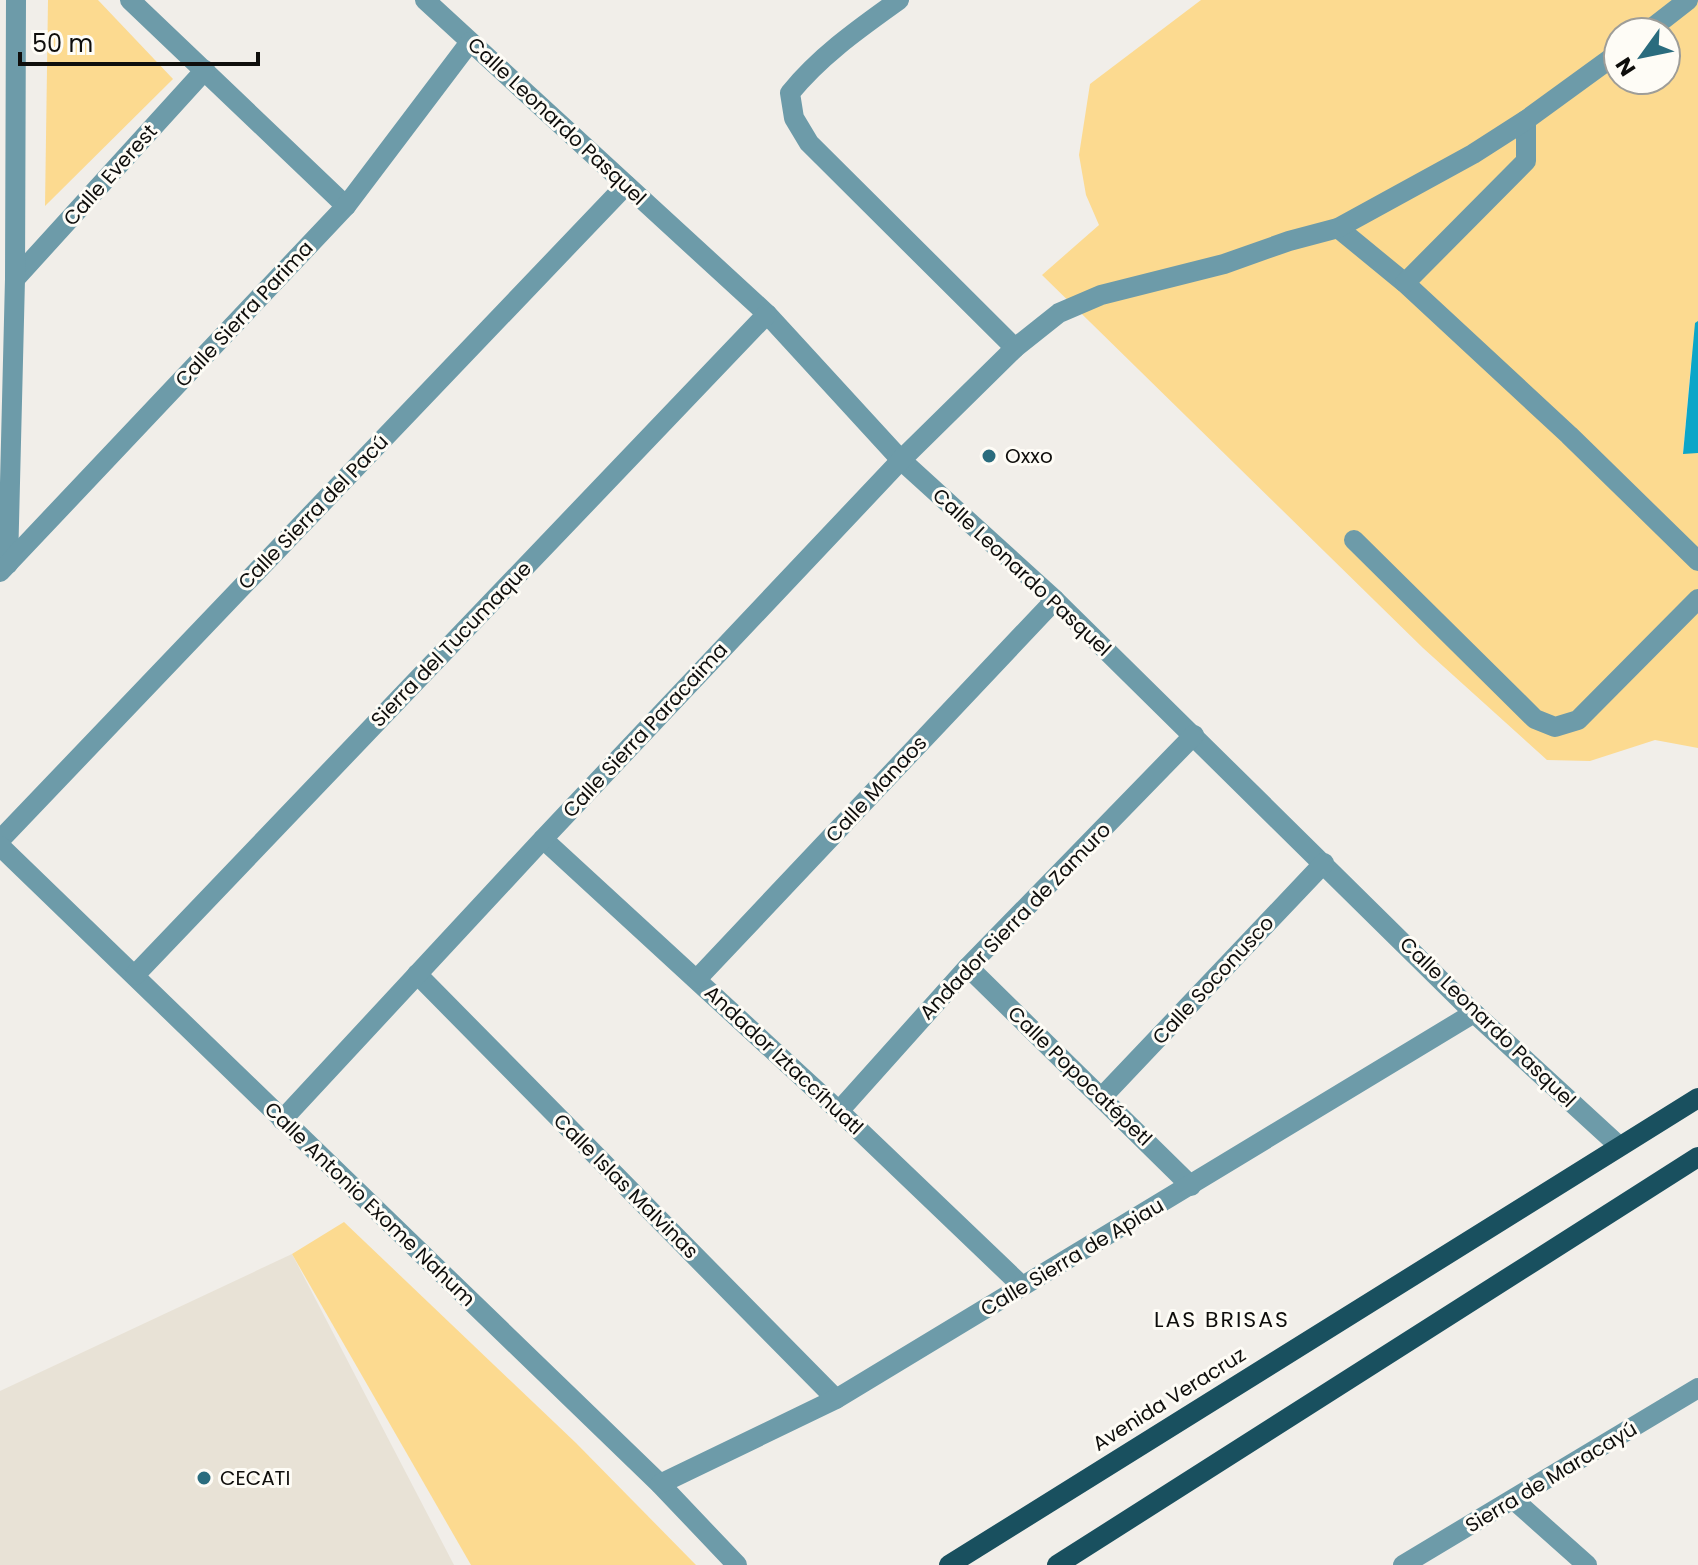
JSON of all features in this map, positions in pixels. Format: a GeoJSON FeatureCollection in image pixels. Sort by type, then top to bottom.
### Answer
{"type":"FeatureCollection","features":[{"type":"Feature","properties":{"kind":"main road","name":"Avenida Veracruz"},"geometry":{"type":"LineString","coordinates":[[949,1565],[1618,1145],[1698,1098]]}},
{"type":"Feature","properties":{"kind":"main road"},"geometry":{"type":"LineString","coordinates":[[1057,1565],[1698,1157]]}},
{"type":"Feature","properties":{"kind":"street"},"geometry":{"type":"LineString","coordinates":[[4,568],[15,279],[16,0]]}},
{"type":"Feature","properties":{"kind":"street"},"geometry":{"type":"LineString","coordinates":[[130,0],[346,206]]}},
{"type":"Feature","properties":{"kind":"street","name":"Calle Leonardo Pasquel"},"geometry":{"type":"LineString","coordinates":[[425,0],[767,314],[901,460],[1055,600],[1474,1013],[1618,1145]]}},
{"type":"Feature","properties":{"kind":"street"},"geometry":{"type":"LineString","coordinates":[[899,0],[821,59],[790,93],[794,118],[809,143],[1015,348]]}},
{"type":"Feature","properties":{"kind":"street"},"geometry":{"type":"LineString","coordinates":[[1668,16],[1688,0]]}},
{"type":"Feature","properties":{"kind":"street","name":"Calle Sierra Parima"},"geometry":{"type":"LineString","coordinates":[[4,568],[346,206],[470,42]]}},
{"type":"Feature","properties":{"kind":"street","name":"Calle Sierra Paracaima"},"geometry":{"type":"LineString","coordinates":[[282,1120],[901,460],[1015,348],[1059,313],[1101,295],[1224,264],[1338,228],[1473,154],[1602,65]]}},
{"type":"Feature","properties":{"kind":"street","name":"Calle Everest"},"geometry":{"type":"LineString","coordinates":[[15,279],[205,70]]}},
{"type":"Feature","properties":{"kind":"street"},"geometry":{"type":"LineString","coordinates":[[1405,283],[1526,161],[1526,120]]}},
{"type":"Feature","properties":{"kind":"street","name":"Calle Sierra del Pacú"},"geometry":{"type":"LineString","coordinates":[[0,843],[626,185]]}},
{"type":"Feature","properties":{"kind":"street"},"geometry":{"type":"LineString","coordinates":[[1338,228],[1405,283],[1569,435],[1698,561]]}},
{"type":"Feature","properties":{"kind":"street","name":"Sierra del Tucumaque"},"geometry":{"type":"LineString","coordinates":[[135,975],[767,314]]}},
{"type":"Feature","properties":{"kind":"street"},"geometry":{"type":"LineString","coordinates":[[1354,540],[1535,719],[1555,727],[1578,720],[1599,702],[1698,599]]}},
{"type":"Feature","properties":{"kind":"street","name":"Calle Manaos"},"geometry":{"type":"LineString","coordinates":[[697,979],[1055,600]]}},
{"type":"Feature","properties":{"kind":"street","name":"Andador Sierra de Zamuro"},"geometry":{"type":"LineString","coordinates":[[839,1111],[968,967],[1194,735]]}},
{"type":"Feature","properties":{"kind":"street","name":"Andador Iztaccíhuatl"},"geometry":{"type":"LineString","coordinates":[[543,839],[839,1111],[1022,1286]]}},
{"type":"Feature","properties":{"kind":"street","name":"Calle Antonio Exome Nahum"},"geometry":{"type":"LineString","coordinates":[[0,843],[660,1484],[737,1565]]}},
{"type":"Feature","properties":{"kind":"street","name":"Calle Soconusco"},"geometry":{"type":"LineString","coordinates":[[1103,1096],[1324,863]]}},
{"type":"Feature","properties":{"kind":"street","name":"Calle Popocatépetl"},"geometry":{"type":"LineString","coordinates":[[968,967],[1103,1096],[1191,1186]]}},
{"type":"Feature","properties":{"kind":"street","name":"Calle Islas Malvinas"},"geometry":{"type":"LineString","coordinates":[[417,974],[836,1399]]}},
{"type":"Feature","properties":{"kind":"street","name":"Calle Sierra de Apiau"},"geometry":{"type":"LineString","coordinates":[[660,1484],[836,1399],[1474,1013]]}},
{"type":"Feature","properties":{"kind":"street","name":"Sierra de Maracayú"},"geometry":{"type":"LineString","coordinates":[[1403,1565],[1698,1388]]}},
{"type":"Feature","properties":{"kind":"street"},"geometry":{"type":"LineString","coordinates":[[1514,1500],[1587,1565]]}},
{"type":"Feature","properties":{"kind":"shaded area"},"geometry":{"type":"Polygon","coordinates":[[[48,0],[98,0],[173,79],[45,206],[48,0]]]}},
{"type":"Feature","properties":{"kind":"shaded area"},"geometry":{"type":"Polygon","coordinates":[[[1201,0],[1698,0],[1698,415],[1691,364],[1683,453],[1698,453],[1698,748],[1655,740],[1590,761],[1547,760],[1423,648],[1042,275],[1099,225],[1086,195],[1079,155],[1090,84],[1201,0]]]}},
{"type":"Feature","properties":{"kind":"shaded area"},"geometry":{"type":"Polygon","coordinates":[[[344,1222],[576,1443],[696,1565],[471,1565],[292,1254],[344,1222]]]}},
{"type":"Feature","properties":{"kind":"shaded area","name":"CECATI"},"geometry":{"type":"Polygon","coordinates":[[[292,1254],[454,1565],[0,1565],[0,1391],[292,1254]]]}},
{"type":"Feature","properties":{"kind":"water"},"geometry":{"type":"Polygon","coordinates":[[[1698,321],[1698,453],[1683,454],[1695,323],[1698,321]]]}},
{"type":"Feature","properties":{"kind":"place","name":"Oxxo"},"geometry":{"type":"Point","coordinates":[989,456]}},
{"type":"Feature","properties":{"kind":"place","name":"CECATI"},"geometry":{"type":"Point","coordinates":[204,1478]}},
{"type":"Feature","properties":{"kind":"district","name":"LAS BRISAS"},"geometry":{"type":"Point","coordinates":[1222,1319]}}]}
